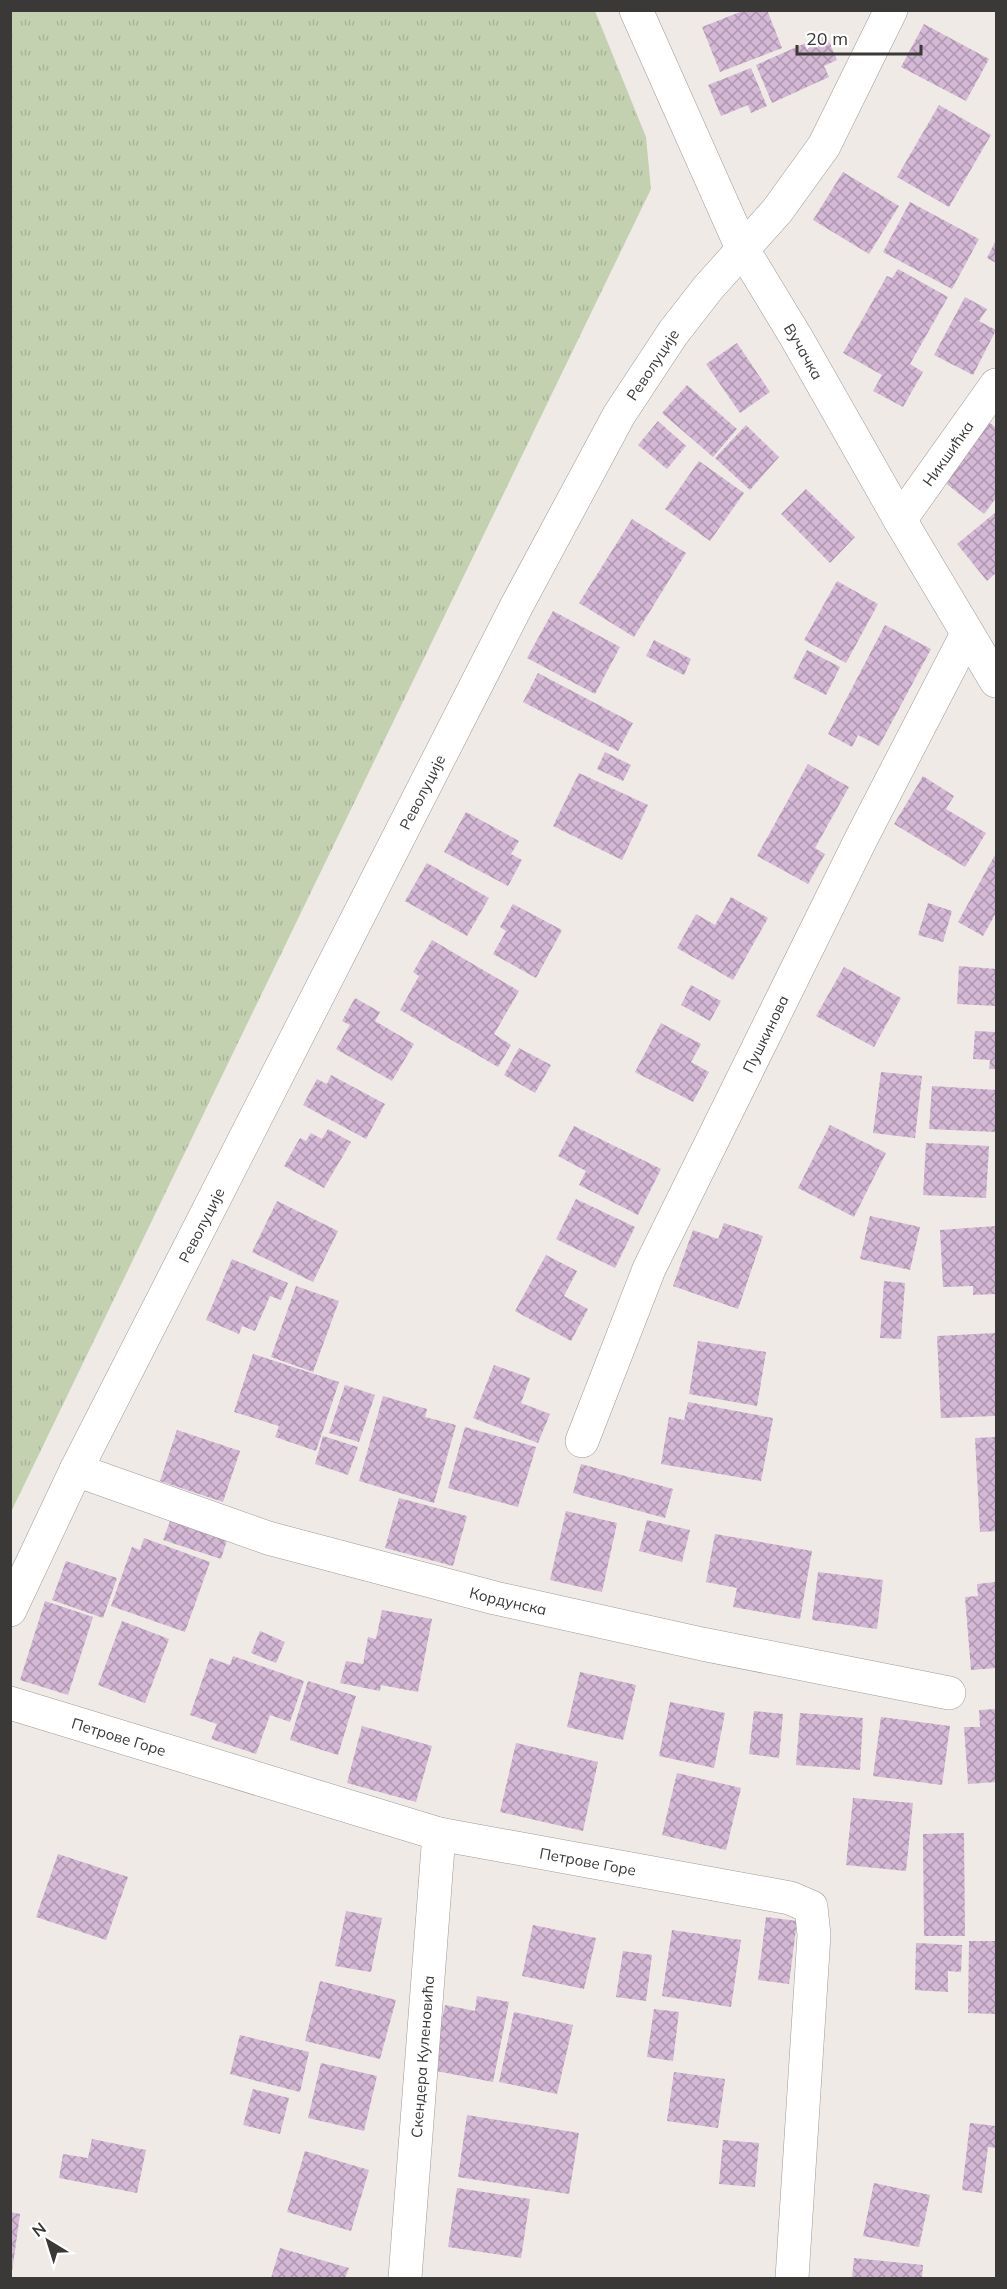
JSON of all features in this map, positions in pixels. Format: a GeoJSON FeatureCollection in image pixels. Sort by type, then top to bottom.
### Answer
{"type":"FeatureCollection","features":[{"type":"Feature","properties":{"kind":"street","name":"Вучачка"},"geometry":{"type":"LineString","coordinates":[[636,10],[742,248],[996,681]]}},
{"type":"Feature","properties":{"kind":"street","name":"Револуције"},"geometry":{"type":"LineString","coordinates":[[10,1610],[76,1470],[517,605],[619,415],[673,333],[742,248],[777,211],[824,146],[891,10]]}},
{"type":"Feature","properties":{"kind":"street","name":"Никшићка"},"geometry":{"type":"LineString","coordinates":[[900,520],[996,385]]}},
{"type":"Feature","properties":{"kind":"street","name":"Пушкинова"},"geometry":{"type":"LineString","coordinates":[[582,1441],[649,1269],[856,850],[967,634]]}},
{"type":"Feature","properties":{"kind":"street","name":"Кордунска"},"geometry":{"type":"LineString","coordinates":[[76,1470],[268,1538],[495,1598],[702,1644],[949,1693]]}},
{"type":"Feature","properties":{"kind":"street","name":"Петрове Горе"},"geometry":{"type":"LineString","coordinates":[[10,1703],[439,1834],[790,1899],[811,1907],[814,1935],[792,2278]]}},
{"type":"Feature","properties":{"kind":"street","name":"Скендера Куленовића"},"geometry":{"type":"LineString","coordinates":[[405,2278],[439,1834]]}},
{"type":"Feature","properties":{"kind":"green space"},"geometry":{"type":"Polygon","coordinates":[[[11,10],[595,11],[646,137],[651,189],[11,1512],[11,10]]]}},
{"type":"Feature","properties":{"kind":"building"},"geometry":{"type":"Polygon","coordinates":[[[745,10],[767,10],[782,48],[720,72],[702,27],[745,10]]]}},
{"type":"Feature","properties":{"kind":"building"},"geometry":{"type":"Polygon","coordinates":[[[924,24],[989,59],[966,101],[901,67],[924,24]]]}},
{"type":"Feature","properties":{"kind":"building"},"geometry":{"type":"Polygon","coordinates":[[[826,34],[837,60],[824,66],[829,77],[772,103],[756,65],[826,34]]]}},
{"type":"Feature","properties":{"kind":"building"},"geometry":{"type":"Polygon","coordinates":[[[751,68],[767,106],[751,113],[748,105],[721,116],[708,85],[751,68]]]}},
{"type":"Feature","properties":{"kind":"building"},"geometry":{"type":"Polygon","coordinates":[[[939,105],[991,135],[949,207],[897,177],[939,105]]]}},
{"type":"Feature","properties":{"kind":"building"},"geometry":{"type":"Polygon","coordinates":[[[843,172],[899,206],[869,254],[813,220],[843,172]]]}},
{"type":"Feature","properties":{"kind":"building"},"geometry":{"type":"Polygon","coordinates":[[[910,202],[979,239],[952,289],[883,252],[910,202]]]}},
{"type":"Feature","properties":{"kind":"building"},"geometry":{"type":"Polygon","coordinates":[[[996,240],[996,263],[987,258],[996,240]]]}},
{"type":"Feature","properties":{"kind":"building"},"geometry":{"type":"Polygon","coordinates":[[[898,269],[948,297],[910,364],[923,372],[903,407],[873,391],[882,375],[843,353],[887,276],[892,278],[898,269]]]}},
{"type":"Feature","properties":{"kind":"building"},"geometry":{"type":"Polygon","coordinates":[[[965,297],[987,309],[979,321],[996,330],[973,375],[934,355],[965,297]]]}},
{"type":"Feature","properties":{"kind":"building"},"geometry":{"type":"Polygon","coordinates":[[[737,343],[770,392],[740,413],[706,364],[737,343]]]}},
{"type":"Feature","properties":{"kind":"building"},"geometry":{"type":"Polygon","coordinates":[[[687,385],[737,429],[713,457],[662,413],[687,385]]]}},
{"type":"Feature","properties":{"kind":"building"},"geometry":{"type":"Polygon","coordinates":[[[658,421],[686,446],[667,469],[638,445],[658,421]]]}},
{"type":"Feature","properties":{"kind":"building"},"geometry":{"type":"Polygon","coordinates":[[[989,422],[996,428],[996,498],[984,514],[943,481],[989,422]]]}},
{"type":"Feature","properties":{"kind":"building"},"geometry":{"type":"Polygon","coordinates":[[[746,425],[779,457],[750,490],[715,458],[746,425]]]}},
{"type":"Feature","properties":{"kind":"building"},"geometry":{"type":"Polygon","coordinates":[[[699,461],[744,493],[710,541],[665,509],[699,461]]]}},
{"type":"Feature","properties":{"kind":"building"},"geometry":{"type":"Polygon","coordinates":[[[806,489],[855,537],[830,563],[781,514],[806,489]]]}},
{"type":"Feature","properties":{"kind":"building"},"geometry":{"type":"Polygon","coordinates":[[[996,512],[996,573],[987,581],[957,544],[996,512]]]}},
{"type":"Feature","properties":{"kind":"building"},"geometry":{"type":"Polygon","coordinates":[[[632,519],[686,553],[634,637],[579,603],[632,519]]]}},
{"type":"Feature","properties":{"kind":"building"},"geometry":{"type":"Polygon","coordinates":[[[837,581],[878,604],[846,663],[804,640],[837,581]]]}},
{"type":"Feature","properties":{"kind":"building"},"geometry":{"type":"Polygon","coordinates":[[[553,611],[620,647],[595,694],[527,658],[553,611]]]}},
{"type":"Feature","properties":{"kind":"building"},"geometry":{"type":"Polygon","coordinates":[[[885,625],[931,649],[879,746],[858,735],[852,747],[828,734],[885,625]]]}},
{"type":"Feature","properties":{"kind":"building"},"geometry":{"type":"Polygon","coordinates":[[[654,640],[691,659],[684,675],[646,656],[654,640]]]}},
{"type":"Feature","properties":{"kind":"building"},"geometry":{"type":"Polygon","coordinates":[[[807,650],[840,667],[826,695],[793,678],[807,650]]]}},
{"type":"Feature","properties":{"kind":"building"},"geometry":{"type":"Polygon","coordinates":[[[538,673],[633,723],[618,751],[523,702],[538,673]]]}},
{"type":"Feature","properties":{"kind":"building"},"geometry":{"type":"Polygon","coordinates":[[[605,752],[631,765],[623,781],[597,769],[605,752]]]}},
{"type":"Feature","properties":{"kind":"building"},"geometry":{"type":"Polygon","coordinates":[[[808,764],[849,787],[815,848],[825,854],[808,884],[757,856],[808,764]]]}},
{"type":"Feature","properties":{"kind":"building"},"geometry":{"type":"Polygon","coordinates":[[[579,773],[648,805],[622,860],[553,826],[579,773]]]}},
{"type":"Feature","properties":{"kind":"building"},"geometry":{"type":"Polygon","coordinates":[[[923,776],[954,796],[946,809],[986,833],[965,867],[894,824],[923,776]]]}},
{"type":"Feature","properties":{"kind":"building"},"geometry":{"type":"Polygon","coordinates":[[[466,812],[519,841],[511,854],[522,860],[508,886],[444,852],[466,812]]]}},
{"type":"Feature","properties":{"kind":"building"},"geometry":{"type":"Polygon","coordinates":[[[996,853],[996,913],[983,936],[958,922],[996,853]]]}},
{"type":"Feature","properties":{"kind":"building"},"geometry":{"type":"Polygon","coordinates":[[[427,863],[489,898],[467,936],[405,901],[427,863]]]}},
{"type":"Feature","properties":{"kind":"building"},"geometry":{"type":"Polygon","coordinates":[[[731,897],[768,918],[733,980],[677,948],[696,914],[715,925],[731,897]]]}},
{"type":"Feature","properties":{"kind":"building"},"geometry":{"type":"Polygon","coordinates":[[[928,903],[952,911],[943,942],[918,935],[928,903]]]}},
{"type":"Feature","properties":{"kind":"building"},"geometry":{"type":"Polygon","coordinates":[[[513,904],[562,930],[536,978],[493,954],[506,931],[500,927],[513,904]]]}},
{"type":"Feature","properties":{"kind":"building"},"geometry":{"type":"Polygon","coordinates":[[[432,940],[519,991],[494,1034],[511,1045],[498,1067],[400,1010],[419,976],[413,972],[432,940]]]}},
{"type":"Feature","properties":{"kind":"building"},"geometry":{"type":"Polygon","coordinates":[[[959,966],[996,969],[996,1006],[957,1004],[959,966]]]}},
{"type":"Feature","properties":{"kind":"building"},"geometry":{"type":"Polygon","coordinates":[[[844,967],[901,998],[874,1047],[816,1016],[844,967]]]}},
{"type":"Feature","properties":{"kind":"building"},"geometry":{"type":"Polygon","coordinates":[[[691,985],[721,1001],[710,1021],[681,1005],[691,985]]]}},
{"type":"Feature","properties":{"kind":"building"},"geometry":{"type":"Polygon","coordinates":[[[355,998],[380,1012],[375,1021],[414,1044],[392,1081],[336,1049],[350,1025],[342,1021],[355,998]]]}},
{"type":"Feature","properties":{"kind":"building"},"geometry":{"type":"Polygon","coordinates":[[[661,1023],[701,1044],[691,1062],[709,1072],[693,1102],[635,1072],[661,1023]]]}},
{"type":"Feature","properties":{"kind":"building"},"geometry":{"type":"Polygon","coordinates":[[[975,1031],[996,1032],[996,1069],[989,1069],[990,1060],[973,1059],[975,1031]]]}},
{"type":"Feature","properties":{"kind":"building"},"geometry":{"type":"Polygon","coordinates":[[[519,1048],[551,1065],[535,1093],[504,1075],[519,1048]]]}},
{"type":"Feature","properties":{"kind":"building"},"geometry":{"type":"Polygon","coordinates":[[[881,1072],[922,1076],[915,1138],[873,1133],[881,1072]]]}},
{"type":"Feature","properties":{"kind":"building"},"geometry":{"type":"Polygon","coordinates":[[[331,1075],[385,1104],[366,1139],[303,1105],[317,1079],[327,1084],[331,1075]]]}},
{"type":"Feature","properties":{"kind":"building"},"geometry":{"type":"Polygon","coordinates":[[[932,1086],[996,1090],[996,1132],[929,1129],[932,1086]]]}},
{"type":"Feature","properties":{"kind":"building"},"geometry":{"type":"Polygon","coordinates":[[[830,1125],[886,1153],[854,1217],[798,1188],[830,1125]]]}},
{"type":"Feature","properties":{"kind":"building"},"geometry":{"type":"Polygon","coordinates":[[[574,1126],[661,1169],[638,1215],[579,1185],[586,1171],[558,1156],[574,1126]]]}},
{"type":"Feature","properties":{"kind":"building"},"geometry":{"type":"Polygon","coordinates":[[[328,1129],[351,1142],[324,1188],[284,1166],[300,1138],[306,1141],[311,1133],[322,1139],[328,1129]]]}},
{"type":"Feature","properties":{"kind":"building"},"geometry":{"type":"Polygon","coordinates":[[[926,1143],[989,1146],[986,1198],[923,1195],[926,1143]]]}},
{"type":"Feature","properties":{"kind":"building"},"geometry":{"type":"Polygon","coordinates":[[[576,1199],[635,1227],[615,1268],[556,1239],[576,1199]]]}},
{"type":"Feature","properties":{"kind":"building"},"geometry":{"type":"Polygon","coordinates":[[[277,1201],[338,1231],[313,1282],[252,1252],[277,1201]]]}},
{"type":"Feature","properties":{"kind":"building"},"geometry":{"type":"Polygon","coordinates":[[[870,1216],[920,1227],[910,1270],[860,1259],[870,1216]]]}},
{"type":"Feature","properties":{"kind":"building"},"geometry":{"type":"Polygon","coordinates":[[[724,1223],[763,1236],[738,1309],[673,1286],[693,1230],[718,1239],[724,1223]]]}},
{"type":"Feature","properties":{"kind":"building"},"geometry":{"type":"Polygon","coordinates":[[[996,1226],[996,1294],[973,1295],[973,1286],[943,1287],[940,1230],[996,1226]]]}},
{"type":"Feature","properties":{"kind":"building"},"geometry":{"type":"Polygon","coordinates":[[[546,1255],[577,1271],[564,1296],[588,1309],[571,1341],[515,1311],[546,1255]]]}},
{"type":"Feature","properties":{"kind":"building"},"geometry":{"type":"Polygon","coordinates":[[[232,1259],[288,1283],[281,1300],[270,1296],[255,1331],[242,1326],[239,1334],[206,1320],[232,1259]]]}},
{"type":"Feature","properties":{"kind":"building"},"geometry":{"type":"Polygon","coordinates":[[[884,1281],[905,1283],[901,1339],[880,1338],[884,1281]]]}},
{"type":"Feature","properties":{"kind":"building"},"geometry":{"type":"Polygon","coordinates":[[[296,1286],[339,1301],[313,1372],[271,1357],[296,1286]]]}},
{"type":"Feature","properties":{"kind":"building"},"geometry":{"type":"Polygon","coordinates":[[[996,1333],[996,1416],[941,1418],[937,1336],[996,1333]]]}},
{"type":"Feature","properties":{"kind":"building"},"geometry":{"type":"Polygon","coordinates":[[[698,1341],[766,1352],[757,1406],[689,1394],[698,1341]]]}},
{"type":"Feature","properties":{"kind":"building"},"geometry":{"type":"Polygon","coordinates":[[[253,1354],[339,1382],[316,1451],[275,1437],[279,1426],[234,1412],[253,1354]]]}},
{"type":"Feature","properties":{"kind":"building"},"geometry":{"type":"Polygon","coordinates":[[[494,1365],[530,1378],[521,1403],[550,1414],[538,1443],[473,1418],[494,1365]]]}},
{"type":"Feature","properties":{"kind":"building"},"geometry":{"type":"Polygon","coordinates":[[[345,1385],[375,1395],[359,1442],[329,1433],[345,1385]]]}},
{"type":"Feature","properties":{"kind":"building"},"geometry":{"type":"Polygon","coordinates":[[[383,1396],[427,1409],[425,1417],[456,1425],[434,1503],[359,1481],[383,1396]]]}},
{"type":"Feature","properties":{"kind":"building"},"geometry":{"type":"Polygon","coordinates":[[[688,1402],[773,1418],[761,1481],[661,1464],[669,1417],[684,1420],[688,1402]]]}},
{"type":"Feature","properties":{"kind":"building"},"geometry":{"type":"Polygon","coordinates":[[[465,1427],[536,1447],[518,1507],[448,1488],[465,1427]]]}},
{"type":"Feature","properties":{"kind":"building"},"geometry":{"type":"Polygon","coordinates":[[[177,1430],[240,1451],[223,1502],[160,1481],[177,1430]]]}},
{"type":"Feature","properties":{"kind":"building"},"geometry":{"type":"Polygon","coordinates":[[[323,1436],[358,1447],[348,1475],[315,1464],[323,1436]]]}},
{"type":"Feature","properties":{"kind":"building"},"geometry":{"type":"Polygon","coordinates":[[[996,1437],[996,1531],[980,1532],[975,1438],[996,1437]]]}},
{"type":"Feature","properties":{"kind":"building"},"geometry":{"type":"Polygon","coordinates":[[[581,1464],[673,1489],[665,1518],[573,1493],[581,1464]]]}},
{"type":"Feature","properties":{"kind":"building"},"geometry":{"type":"Polygon","coordinates":[[[399,1498],[467,1516],[453,1566],[385,1548],[399,1498]]]}},
{"type":"Feature","properties":{"kind":"building"},"geometry":{"type":"Polygon","coordinates":[[[566,1511],[617,1523],[602,1592],[550,1580],[566,1511]]]}},
{"type":"Feature","properties":{"kind":"building"},"geometry":{"type":"Polygon","coordinates":[[[172,1516],[229,1534],[221,1559],[163,1540],[172,1516]]]}},
{"type":"Feature","properties":{"kind":"building"},"geometry":{"type":"Polygon","coordinates":[[[647,1520],[690,1530],[682,1562],[639,1551],[647,1520]]]}},
{"type":"Feature","properties":{"kind":"building"},"geometry":{"type":"Polygon","coordinates":[[[715,1534],[812,1551],[800,1619],[733,1607],[737,1588],[706,1582],[715,1534]]]}},
{"type":"Feature","properties":{"kind":"building"},"geometry":{"type":"Polygon","coordinates":[[[144,1538],[210,1562],[185,1632],[111,1606],[132,1547],[140,1550],[144,1538]]]}},
{"type":"Feature","properties":{"kind":"building"},"geometry":{"type":"Polygon","coordinates":[[[66,1561],[117,1578],[103,1618],[52,1600],[66,1561]]]}},
{"type":"Feature","properties":{"kind":"building"},"geometry":{"type":"Polygon","coordinates":[[[818,1572],[883,1580],[877,1629],[812,1620],[818,1572]]]}},
{"type":"Feature","properties":{"kind":"building"},"geometry":{"type":"Polygon","coordinates":[[[996,1582],[996,1668],[971,1670],[965,1597],[978,1596],[977,1584],[996,1582]]]}},
{"type":"Feature","properties":{"kind":"building"},"geometry":{"type":"Polygon","coordinates":[[[45,1601],[93,1617],[68,1695],[20,1680],[45,1601]]]}},
{"type":"Feature","properties":{"kind":"building"},"geometry":{"type":"Polygon","coordinates":[[[382,1610],[432,1619],[418,1692],[381,1685],[380,1691],[340,1683],[346,1661],[363,1664],[368,1637],[376,1639],[382,1610]]]}},
{"type":"Feature","properties":{"kind":"building"},"geometry":{"type":"Polygon","coordinates":[[[122,1621],[169,1639],[145,1703],[98,1685],[122,1621]]]}},
{"type":"Feature","properties":{"kind":"building"},"geometry":{"type":"Polygon","coordinates":[[[260,1631],[285,1642],[276,1663],[251,1653],[260,1631]]]}},
{"type":"Feature","properties":{"kind":"building"},"geometry":{"type":"Polygon","coordinates":[[[233,1656],[304,1681],[290,1722],[270,1715],[256,1754],[211,1739],[217,1724],[190,1715],[210,1658],[230,1665],[233,1656]]]}},
{"type":"Feature","properties":{"kind":"building"},"geometry":{"type":"Polygon","coordinates":[[[580,1672],[636,1685],[623,1740],[567,1727],[580,1672]]]}},
{"type":"Feature","properties":{"kind":"building"},"geometry":{"type":"Polygon","coordinates":[[[308,1681],[356,1696],[338,1755],[290,1740],[308,1681]]]}},
{"type":"Feature","properties":{"kind":"building"},"geometry":{"type":"Polygon","coordinates":[[[670,1702],[725,1713],[714,1768],[659,1756],[670,1702]]]}},
{"type":"Feature","properties":{"kind":"building"},"geometry":{"type":"Polygon","coordinates":[[[996,1709],[996,1782],[968,1784],[964,1727],[980,1727],[979,1710],[996,1709]]]}},
{"type":"Feature","properties":{"kind":"building"},"geometry":{"type":"Polygon","coordinates":[[[754,1711],[783,1714],[779,1758],[749,1754],[754,1711]]]}},
{"type":"Feature","properties":{"kind":"building"},"geometry":{"type":"Polygon","coordinates":[[[800,1713],[863,1718],[860,1770],[796,1765],[800,1713]]]}},
{"type":"Feature","properties":{"kind":"building"},"geometry":{"type":"Polygon","coordinates":[[[881,1717],[950,1726],[942,1785],[873,1776],[881,1717]]]}},
{"type":"Feature","properties":{"kind":"building"},"geometry":{"type":"Polygon","coordinates":[[[362,1726],[432,1746],[416,1802],[347,1783],[362,1726]]]}},
{"type":"Feature","properties":{"kind":"building"},"geometry":{"type":"Polygon","coordinates":[[[516,1743],[598,1762],[583,1831],[500,1812],[516,1743]]]}},
{"type":"Feature","properties":{"kind":"building"},"geometry":{"type":"Polygon","coordinates":[[[677,1773],[741,1788],[726,1850],[662,1835],[677,1773]]]}},
{"type":"Feature","properties":{"kind":"building"},"geometry":{"type":"Polygon","coordinates":[[[853,1798],[913,1803],[906,1871],[846,1865],[853,1798]]]}},
{"type":"Feature","properties":{"kind":"building"},"geometry":{"type":"Polygon","coordinates":[[[964,1833],[965,1936],[924,1936],[923,1834],[964,1833]]]}},
{"type":"Feature","properties":{"kind":"building"},"geometry":{"type":"Polygon","coordinates":[[[58,1854],[128,1877],[106,1940],[36,1917],[58,1854]]]}},
{"type":"Feature","properties":{"kind":"building"},"geometry":{"type":"Polygon","coordinates":[[[346,1911],[382,1918],[371,1972],[335,1966],[346,1911]]]}},
{"type":"Feature","properties":{"kind":"building"},"geometry":{"type":"Polygon","coordinates":[[[766,1917],[797,1921],[789,1984],[758,1980],[766,1917]]]}},
{"type":"Feature","properties":{"kind":"building"},"geometry":{"type":"Polygon","coordinates":[[[533,1925],[596,1938],[584,1989],[522,1976],[533,1925]]]}},
{"type":"Feature","properties":{"kind":"building"},"geometry":{"type":"Polygon","coordinates":[[[672,1930],[741,1940],[731,2007],[662,1996],[672,1930]]]}},
{"type":"Feature","properties":{"kind":"building"},"geometry":{"type":"Polygon","coordinates":[[[969,1941],[996,1941],[996,2014],[968,2013],[969,1941]]]}},
{"type":"Feature","properties":{"kind":"building"},"geometry":{"type":"Polygon","coordinates":[[[916,1943],[962,1945],[961,1972],[948,1971],[948,1992],[915,1990],[916,1943]]]}},
{"type":"Feature","properties":{"kind":"building"},"geometry":{"type":"Polygon","coordinates":[[[623,1951],[652,1955],[646,2001],[616,1997],[623,1951]]]}},
{"type":"Feature","properties":{"kind":"building"},"geometry":{"type":"Polygon","coordinates":[[[320,1981],[396,2000],[380,2059],[305,2041],[320,1981]]]}},
{"type":"Feature","properties":{"kind":"building"},"geometry":{"type":"Polygon","coordinates":[[[477,1996],[509,2002],[493,2082],[431,2070],[445,2005],[475,2011],[477,1996]]]}},
{"type":"Feature","properties":{"kind":"building"},"geometry":{"type":"Polygon","coordinates":[[[654,2009],[679,2012],[673,2061],[647,2057],[654,2009]]]}},
{"type":"Feature","properties":{"kind":"building"},"geometry":{"type":"Polygon","coordinates":[[[514,2012],[573,2025],[557,2094],[499,2082],[514,2012]]]}},
{"type":"Feature","properties":{"kind":"building"},"geometry":{"type":"Polygon","coordinates":[[[240,2035],[309,2052],[300,2092],[230,2074],[240,2035]]]}},
{"type":"Feature","properties":{"kind":"building"},"geometry":{"type":"Polygon","coordinates":[[[321,2063],[377,2076],[364,2131],[308,2118],[321,2063]]]}},
{"type":"Feature","properties":{"kind":"building"},"geometry":{"type":"Polygon","coordinates":[[[674,2072],[725,2079],[718,2128],[667,2121],[674,2072]]]}},
{"type":"Feature","properties":{"kind":"building"},"geometry":{"type":"Polygon","coordinates":[[[253,2089],[289,2098],[280,2134],[243,2125],[253,2089]]]}},
{"type":"Feature","properties":{"kind":"building"},"geometry":{"type":"Polygon","coordinates":[[[467,2115],[579,2133],[569,2194],[458,2177],[467,2115]]]}},
{"type":"Feature","properties":{"kind":"building"},"geometry":{"type":"Polygon","coordinates":[[[970,2123],[996,2126],[996,2148],[988,2147],[982,2193],[962,2190],[970,2123]]]}},
{"type":"Feature","properties":{"kind":"building"},"geometry":{"type":"Polygon","coordinates":[[[92,2139],[146,2150],[137,2193],[59,2178],[63,2154],[88,2158],[92,2139]]]}},
{"type":"Feature","properties":{"kind":"building"},"geometry":{"type":"Polygon","coordinates":[[[723,2140],[759,2143],[755,2187],[719,2184],[723,2140]]]}},
{"type":"Feature","properties":{"kind":"building"},"geometry":{"type":"Polygon","coordinates":[[[305,2151],[369,2170],[351,2231],[287,2212],[305,2151]]]}},
{"type":"Feature","properties":{"kind":"building"},"geometry":{"type":"Polygon","coordinates":[[[874,2183],[930,2195],[919,2247],[863,2236],[874,2183]]]}},
{"type":"Feature","properties":{"kind":"building"},"geometry":{"type":"Polygon","coordinates":[[[457,2188],[530,2199],[521,2258],[448,2247],[457,2188]]]}},
{"type":"Feature","properties":{"kind":"building"},"geometry":{"type":"Polygon","coordinates":[[[10,2212],[20,2214],[12,2272],[10,2272],[10,2212]]]}},
{"type":"Feature","properties":{"kind":"building"},"geometry":{"type":"Polygon","coordinates":[[[280,2248],[349,2268],[345,2278],[271,2278],[280,2248]]]}},
{"type":"Feature","properties":{"kind":"building"},"geometry":{"type":"Polygon","coordinates":[[[854,2258],[923,2265],[922,2278],[852,2278],[854,2258]]]}}]}
